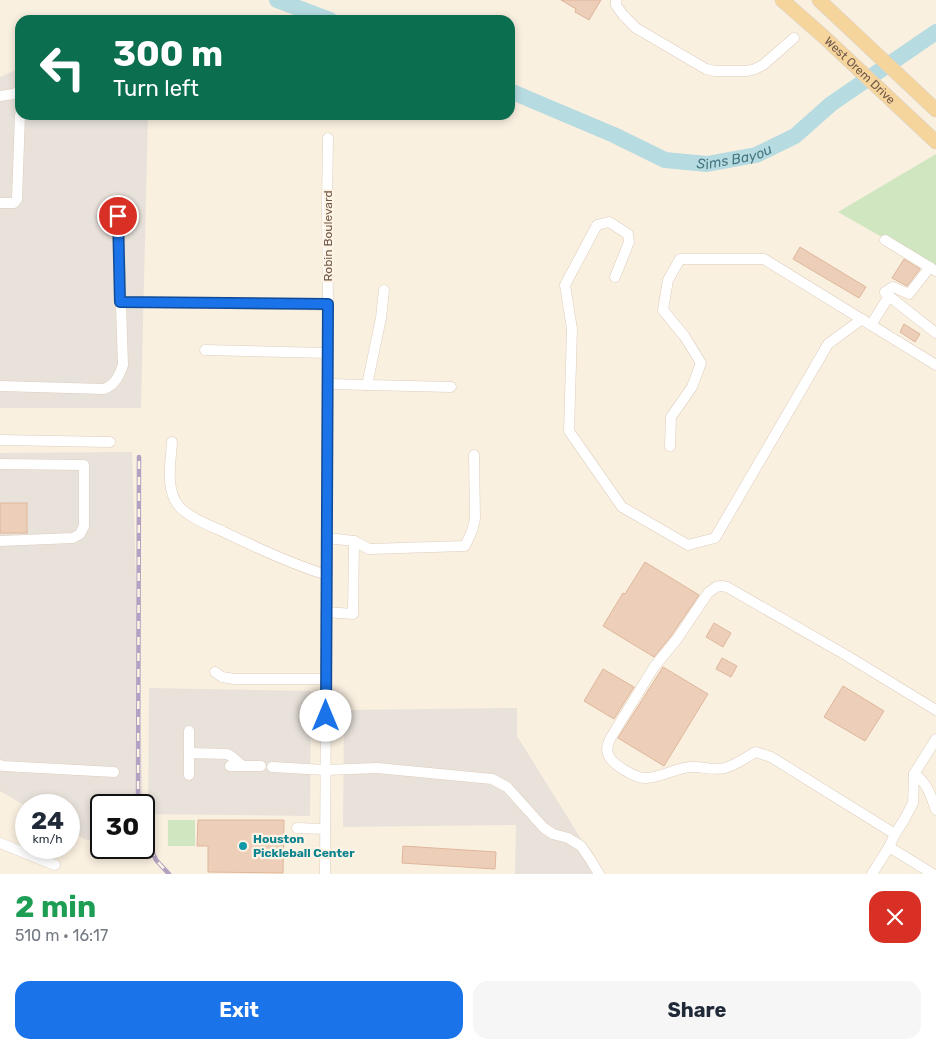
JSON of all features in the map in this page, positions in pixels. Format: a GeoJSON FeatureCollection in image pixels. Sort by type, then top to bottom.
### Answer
{"type":"FeatureCollection","features":[{"type":"Feature","properties":{"kind":"main road","name":"West Orem Drive"},"geometry":{"type":"LineString","coordinates":[[782,0],[936,142]]}},
{"type":"Feature","properties":{"kind":"main road","name":"West Orem Drive"},"geometry":{"type":"LineString","coordinates":[[819,0],[935,109]]}},
{"type":"Feature","properties":{"kind":"street"},"geometry":{"type":"LineString","coordinates":[[616,0],[616,5],[623,15],[636,28],[706,70],[740,71],[755,69],[763,65],[794,38]]}},
{"type":"Feature","properties":{"kind":"street"},"geometry":{"type":"LineString","coordinates":[[0,96],[15,93]]}},
{"type":"Feature","properties":{"kind":"street"},"geometry":{"type":"LineString","coordinates":[[0,204],[8,204],[17,199],[20,120]]}},
{"type":"Feature","properties":{"kind":"street","name":"Robin Boulevard"},"geometry":{"type":"LineString","coordinates":[[325,874],[328,138]]}},
{"type":"Feature","properties":{"kind":"street"},"geometry":{"type":"LineString","coordinates":[[0,386],[104,389],[111,387],[116,381],[123,365],[118,216]]}},
{"type":"Feature","properties":{"kind":"street"},"geometry":{"type":"LineString","coordinates":[[614,276],[629,242],[628,234],[609,222],[597,224],[565,285],[572,329],[569,431],[622,508],[688,545],[715,538],[828,344],[867,322],[889,296]]}},
{"type":"Feature","properties":{"kind":"street"},"geometry":{"type":"LineString","coordinates":[[885,240],[933,269],[908,294],[892,287],[885,293],[936,333]]}},
{"type":"Feature","properties":{"kind":"street"},"geometry":{"type":"LineString","coordinates":[[670,446],[671,417],[692,387],[701,363],[685,337],[663,310],[668,280],[680,259],[764,258],[936,365]]}},
{"type":"Feature","properties":{"kind":"street"},"geometry":{"type":"LineString","coordinates":[[367,385],[381,318],[384,290]]}},
{"type":"Feature","properties":{"kind":"street"},"geometry":{"type":"LineString","coordinates":[[120,302],[328,304]]}},
{"type":"Feature","properties":{"kind":"street"},"geometry":{"type":"LineString","coordinates":[[205,350],[328,352]]}},
{"type":"Feature","properties":{"kind":"street"},"geometry":{"type":"LineString","coordinates":[[328,384],[451,386]]}},
{"type":"Feature","properties":{"kind":"street"},"geometry":{"type":"LineString","coordinates":[[0,440],[110,442]]}},
{"type":"Feature","properties":{"kind":"street"},"geometry":{"type":"LineString","coordinates":[[172,442],[170,482],[178,505],[209,525],[310,570],[326,574]]}},
{"type":"Feature","properties":{"kind":"street"},"geometry":{"type":"LineString","coordinates":[[327,538],[354,541],[369,549],[465,546],[475,519],[474,455]]}},
{"type":"Feature","properties":{"kind":"street"},"geometry":{"type":"LineString","coordinates":[[0,464],[84,465],[84,526],[80,534],[73,538],[0,541]]}},
{"type":"Feature","properties":{"kind":"street"},"geometry":{"type":"LineString","coordinates":[[326,612],[354,614],[354,541]]}},
{"type":"Feature","properties":{"kind":"street"},"geometry":{"type":"LineString","coordinates":[[895,834],[771,757],[763,754],[756,752],[734,765],[723,768],[692,767],[677,769],[646,779],[613,762],[608,754],[607,746],[654,667],[677,639],[708,593],[721,586],[727,587],[844,654],[936,710]]}},
{"type":"Feature","properties":{"kind":"street"},"geometry":{"type":"LineString","coordinates":[[215,672],[222,677],[234,679],[326,679]]}},
{"type":"Feature","properties":{"kind":"street"},"geometry":{"type":"LineString","coordinates":[[189,731],[189,775]]}},
{"type":"Feature","properties":{"kind":"street"},"geometry":{"type":"LineString","coordinates":[[872,874],[913,803],[914,774],[936,739]]}},
{"type":"Feature","properties":{"kind":"street"},"geometry":{"type":"LineString","coordinates":[[189,753],[227,754],[243,766]]}},
{"type":"Feature","properties":{"kind":"street"},"geometry":{"type":"LineString","coordinates":[[0,765],[114,772]]}},
{"type":"Feature","properties":{"kind":"street"},"geometry":{"type":"LineString","coordinates":[[230,766],[267,766],[325,770],[378,768],[492,779],[507,787],[544,828],[553,834],[568,838],[580,846],[599,874]]}},
{"type":"Feature","properties":{"kind":"street"},"geometry":{"type":"LineString","coordinates":[[914,774],[922,779],[926,785],[936,810]]}},
{"type":"Feature","properties":{"kind":"street"},"geometry":{"type":"LineString","coordinates":[[297,828],[325,830]]}},
{"type":"Feature","properties":{"kind":"street"},"geometry":{"type":"LineString","coordinates":[[0,843],[55,865]]}},
{"type":"Feature","properties":{"kind":"street"},"geometry":{"type":"LineString","coordinates":[[889,847],[935,874]]}},
{"type":"Feature","properties":{"kind":"shaded area"},"geometry":{"type":"Polygon","coordinates":[[[15,70],[15,120],[148,120],[141,408],[0,408],[0,77],[15,70]]]}},
{"type":"Feature","properties":{"kind":"shaded area"},"geometry":{"type":"Polygon","coordinates":[[[132,452],[143,794],[90,794],[90,840],[80,837],[80,794],[15,794],[15,800],[0,791],[0,453],[132,452]]]}},
{"type":"Feature","properties":{"kind":"shaded area"},"geometry":{"type":"Polygon","coordinates":[[[149,688],[311,691],[310,816],[155,814],[155,794],[148,794],[149,688]]]}},
{"type":"Feature","properties":{"kind":"shaded area"},"geometry":{"type":"Polygon","coordinates":[[[517,708],[517,736],[603,874],[515,874],[516,825],[343,827],[344,710],[517,708]]]}},
{"type":"Feature","properties":{"kind":"green space"},"geometry":{"type":"Polygon","coordinates":[[[936,154],[936,268],[838,212],[936,154]]]}},
{"type":"Feature","properties":{"kind":"green space"},"geometry":{"type":"Polygon","coordinates":[[[168,820],[195,820],[195,846],[168,846],[168,820]]]}},
{"type":"Feature","properties":{"kind":"building"},"geometry":{"type":"Polygon","coordinates":[[[561,0],[601,0],[589,20],[575,12],[576,9],[561,0]]]}},
{"type":"Feature","properties":{"kind":"building"},"geometry":{"type":"Polygon","coordinates":[[[800,247],[866,287],[859,298],[793,259],[800,247]]]}},
{"type":"Feature","properties":{"kind":"building"},"geometry":{"type":"Polygon","coordinates":[[[904,259],[920,269],[907,286],[892,278],[904,259]]]}},
{"type":"Feature","properties":{"kind":"building"},"geometry":{"type":"Polygon","coordinates":[[[904,324],[920,334],[915,342],[900,332],[904,324]]]}},
{"type":"Feature","properties":{"kind":"building"},"geometry":{"type":"Polygon","coordinates":[[[0,503],[27,503],[27,533],[0,533],[0,503]]]}},
{"type":"Feature","properties":{"kind":"building"},"geometry":{"type":"Polygon","coordinates":[[[645,562],[699,595],[654,657],[603,626],[645,562]]]}},
{"type":"Feature","properties":{"kind":"building"},"geometry":{"type":"Polygon","coordinates":[[[714,623],[731,633],[723,647],[706,637],[714,623]]]}},
{"type":"Feature","properties":{"kind":"building"},"geometry":{"type":"Polygon","coordinates":[[[722,658],[737,666],[731,677],[716,669],[722,658]]]}},
{"type":"Feature","properties":{"kind":"building"},"geometry":{"type":"Polygon","coordinates":[[[663,667],[708,694],[664,766],[618,738],[663,667]]]}},
{"type":"Feature","properties":{"kind":"building"},"geometry":{"type":"Polygon","coordinates":[[[603,669],[634,687],[614,719],[584,701],[603,669]]]}},
{"type":"Feature","properties":{"kind":"building"},"geometry":{"type":"Polygon","coordinates":[[[843,686],[884,711],[865,741],[824,717],[843,686]]]}},
{"type":"Feature","properties":{"kind":"building","name":"Houston Pickleball Center"},"geometry":{"type":"Polygon","coordinates":[[[198,820],[284,820],[283,873],[208,872],[208,846],[197,846],[198,820]]]}},
{"type":"Feature","properties":{"kind":"building"},"geometry":{"type":"Polygon","coordinates":[[[403,846],[496,852],[495,869],[402,863],[403,846]]]}},
{"type":"Feature","properties":{"kind":"waterway","name":"Sims Bayou"},"geometry":{"type":"LineString","coordinates":[[277,0],[317,15]]}},
{"type":"Feature","properties":{"kind":"waterway","name":"Sims Bayou"},"geometry":{"type":"LineString","coordinates":[[515,93],[614,135],[665,160],[707,164],[756,155],[795,136],[831,104],[936,32]]}},
{"type":"Feature","properties":{"kind":"railway"},"geometry":{"type":"LineString","coordinates":[[138,794],[139,457]]}},
{"type":"Feature","properties":{"kind":"railway"},"geometry":{"type":"LineString","coordinates":[[155,858],[169,874]]}},
{"type":"Feature","properties":{"kind":"place","name":"Houston Pickleball Center"},"geometry":{"type":"Point","coordinates":[243,846]}},
{"type":"Feature","properties":{"kind":"route"},"geometry":{"type":"LineString","coordinates":[[118,216],[120,302],[328,304],[326,716]]}}]}
